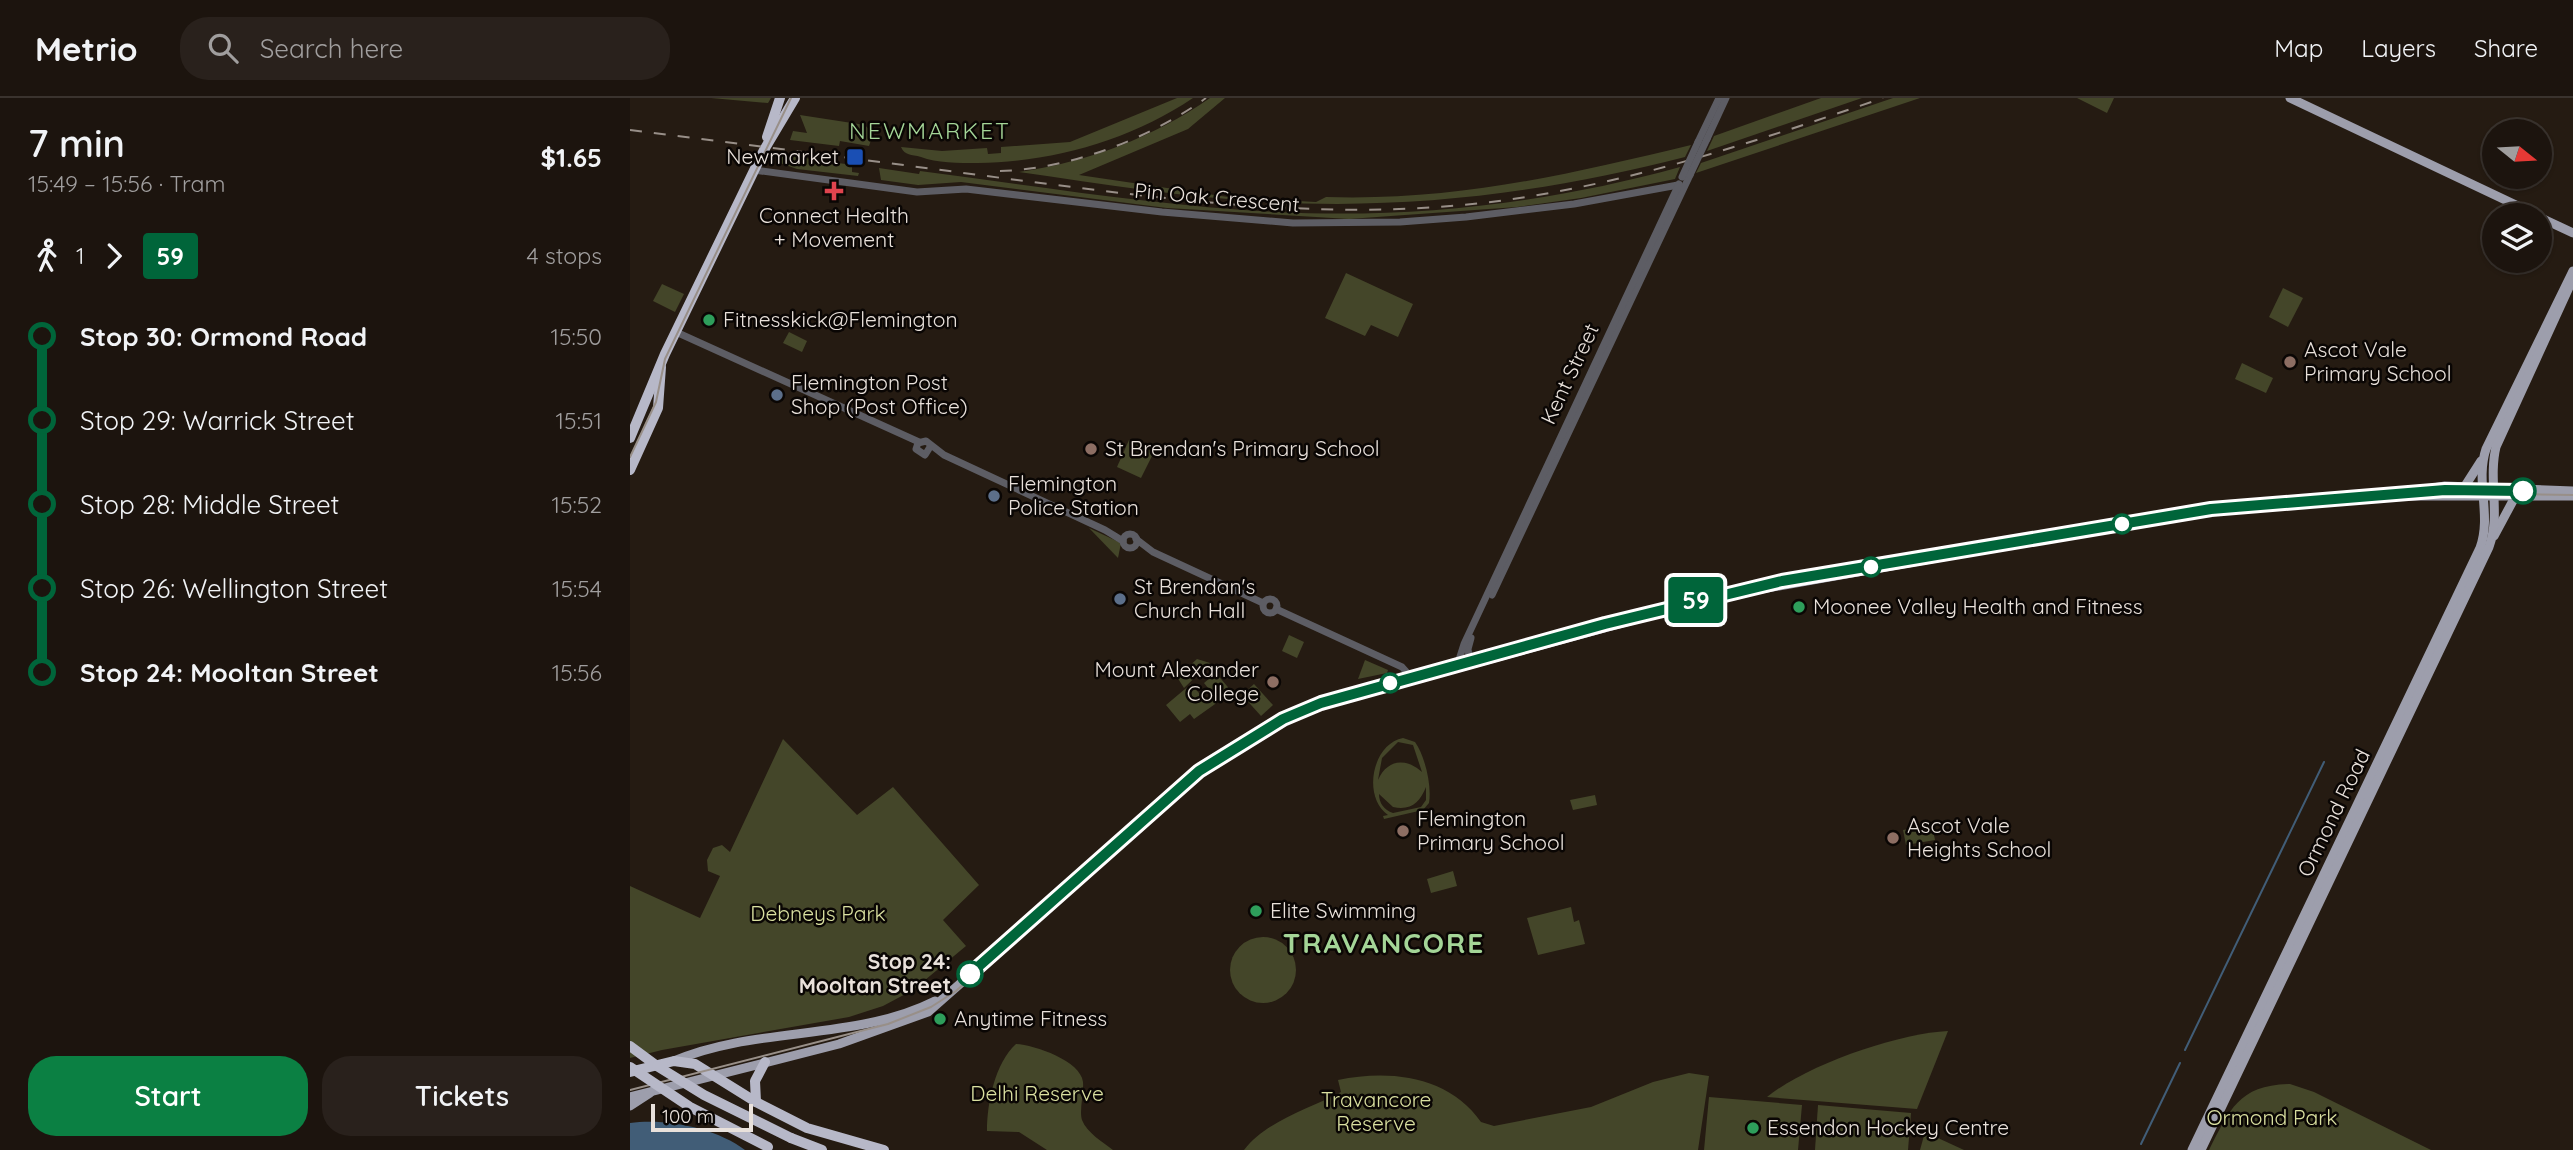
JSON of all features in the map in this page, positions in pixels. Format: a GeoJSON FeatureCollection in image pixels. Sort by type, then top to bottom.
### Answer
{"type":"FeatureCollection","features":[{"type":"Feature","properties":{"kind":"highway"},"geometry":{"type":"LineString","coordinates":[[764,149],[780,98]]}},
{"type":"Feature","properties":{"kind":"highway"},"geometry":{"type":"LineString","coordinates":[[630,438],[665,354],[764,149],[795,98]]}},
{"type":"Feature","properties":{"kind":"highway"},"geometry":{"type":"LineString","coordinates":[[630,470],[658,408],[665,354]]}},
{"type":"Feature","properties":{"kind":"highway"},"geometry":{"type":"LineString","coordinates":[[630,1046],[704,1095],[763,1125],[822,1150]]}},
{"type":"Feature","properties":{"kind":"highway"},"geometry":{"type":"LineString","coordinates":[[630,1072],[674,1061],[699,1065],[756,1102],[807,1128],[884,1150]]}},
{"type":"Feature","properties":{"kind":"highway"},"geometry":{"type":"LineString","coordinates":[[756,1102],[755,1081],[765,1062]]}},
{"type":"Feature","properties":{"kind":"highway"},"geometry":{"type":"LineString","coordinates":[[630,1067],[690,1107],[776,1150]]}},
{"type":"Feature","properties":{"kind":"main road"},"geometry":{"type":"LineString","coordinates":[[2290,98],[2511,203]]}},
{"type":"Feature","properties":{"kind":"main road"},"geometry":{"type":"LineString","coordinates":[[2552,223],[2573,233]]}},
{"type":"Feature","properties":{"kind":"main road"},"geometry":{"type":"LineString","coordinates":[[2465,486],[2484,457],[2558,297],[2573,271]]}},
{"type":"Feature","properties":{"kind":"main road","name":"Ormond Road"},"geometry":{"type":"LineString","coordinates":[[2201,1150],[2493,538],[2493,461],[2500,437],[2573,276]]}},
{"type":"Feature","properties":{"kind":"main road","name":"Ormond Road"},"geometry":{"type":"LineString","coordinates":[[2192,1150],[2480,548],[2486,517],[2482,491],[2484,457]]}},
{"type":"Feature","properties":{"kind":"main road"},"geometry":{"type":"LineString","coordinates":[[2389,496],[2430,487],[2465,486],[2494,497],[2573,494]]}},
{"type":"Feature","properties":{"kind":"main road"},"geometry":{"type":"LineString","coordinates":[[630,1097],[719,1078],[765,1062],[839,1044],[922,1014],[955,990],[1210,765],[1296,714],[1412,678],[1645,615],[1782,583],[2211,511],[2482,491],[2493,487],[2573,494]]}},
{"type":"Feature","properties":{"kind":"main road"},"geometry":{"type":"LineString","coordinates":[[2493,538],[2515,497]]}},
{"type":"Feature","properties":{"kind":"main road"},"geometry":{"type":"LineString","coordinates":[[674,1061],[691,1054],[905,1013],[955,990]]}},
{"type":"Feature","properties":{"kind":"main road"},"geometry":{"type":"LineString","coordinates":[[837,1028],[839,1044]]}},
{"type":"Feature","properties":{"kind":"main road"},"geometry":{"type":"LineString","coordinates":[[630,1106],[651,1091]]}},
{"type":"Feature","properties":{"kind":"street","name":"Kent Street"},"geometry":{"type":"LineString","coordinates":[[1470,663],[1468,649],[1471,639],[1719,98]]}},
{"type":"Feature","properties":{"kind":"street","name":"Kent Street"},"geometry":{"type":"LineString","coordinates":[[1457,666],[1461,649],[1683,179],[1707,139],[1726,98]]}},
{"type":"Feature","properties":{"kind":"street","name":"Pin Oak Crescent"},"geometry":{"type":"LineString","coordinates":[[754,170],[917,192],[977,190],[1161,212],[1293,223],[1400,222],[1466,217],[1574,204],[1683,179]]}},
{"type":"Feature","properties":{"kind":"street"},"geometry":{"type":"LineString","coordinates":[[676,332],[902,437],[918,445],[921,454],[929,450],[944,455],[1105,530],[1136,539],[1153,552]]}},
{"type":"Feature","properties":{"kind":"street"},"geometry":{"type":"LineString","coordinates":[[918,445],[926,441],[929,450]]}},
{"type":"Feature","properties":{"kind":"street"},"geometry":{"type":"LineString","coordinates":[[1125,537],[1127,547],[1153,552],[1263,603],[1273,599],[1276,609],[1402,667],[1412,678]]}},
{"type":"Feature","properties":{"kind":"street"},"geometry":{"type":"LineString","coordinates":[[1136,539],[1136,548]]}},
{"type":"Feature","properties":{"kind":"green space"},"geometry":{"type":"Polygon","coordinates":[[[711,98],[771,98],[768,103],[711,98]]]}},
{"type":"Feature","properties":{"kind":"green space"},"geometry":{"type":"Polygon","coordinates":[[[1177,98],[1193,98],[1144,126],[1117,137],[1063,153],[1035,158],[1006,162],[948,162],[909,154],[901,147],[942,151],[987,148],[988,154],[1001,153],[1001,147],[1070,142],[1177,98]]]}},
{"type":"Feature","properties":{"kind":"green space"},"geometry":{"type":"Polygon","coordinates":[[[1210,98],[1225,98],[1188,129],[1079,175],[1228,197],[1316,202],[1326,197],[1420,195],[1510,184],[1691,145],[1685,157],[1583,180],[1428,201],[1323,204],[1271,202],[1145,190],[1019,172],[1070,162],[1119,146],[1166,125],[1210,98]]]}},
{"type":"Feature","properties":{"kind":"green space"},"geometry":{"type":"Polygon","coordinates":[[[1821,98],[1862,98],[1707,151],[1714,136],[1821,98]]]}},
{"type":"Feature","properties":{"kind":"green space"},"geometry":{"type":"Polygon","coordinates":[[[1893,98],[1920,98],[1696,173],[1701,163],[1893,98]]]}},
{"type":"Feature","properties":{"kind":"green space"},"geometry":{"type":"Polygon","coordinates":[[[2077,98],[2114,98],[2107,113],[2077,98]]]}},
{"type":"Feature","properties":{"kind":"green space"},"geometry":{"type":"Polygon","coordinates":[[[800,115],[865,125],[873,134],[869,146],[840,141],[839,146],[790,140],[793,131],[807,133],[800,115]]]}},
{"type":"Feature","properties":{"kind":"green space"},"geometry":{"type":"Polygon","coordinates":[[[778,154],[852,165],[852,172],[859,173],[858,176],[797,169],[777,162],[778,154]]]}},
{"type":"Feature","properties":{"kind":"green space"},"geometry":{"type":"Polygon","coordinates":[[[1680,167],[1675,179],[1581,198],[1517,207],[1349,219],[1167,208],[961,182],[918,185],[881,180],[879,168],[1188,205],[1328,214],[1481,206],[1581,190],[1680,167]]]}},
{"type":"Feature","properties":{"kind":"green space"},"geometry":{"type":"Polygon","coordinates":[[[1346,273],[1413,304],[1398,337],[1371,325],[1365,336],[1325,318],[1346,273]]]}},
{"type":"Feature","properties":{"kind":"green space"},"geometry":{"type":"Polygon","coordinates":[[[662,284],[684,294],[675,312],[653,301],[662,284]]]}},
{"type":"Feature","properties":{"kind":"green space"},"geometry":{"type":"Polygon","coordinates":[[[2283,288],[2303,298],[2288,327],[2269,317],[2283,288]]]}},
{"type":"Feature","properties":{"kind":"green space"},"geometry":{"type":"Polygon","coordinates":[[[789,332],[807,341],[802,352],[783,343],[789,332]]]}},
{"type":"Feature","properties":{"kind":"green space"},"geometry":{"type":"Polygon","coordinates":[[[2242,363],[2273,378],[2266,393],[2235,379],[2242,363]]]}},
{"type":"Feature","properties":{"kind":"green space"},"geometry":{"type":"Polygon","coordinates":[[[1129,440],[1154,452],[1141,478],[1117,467],[1129,440]]]}},
{"type":"Feature","properties":{"kind":"green space"},"geometry":{"type":"Polygon","coordinates":[[[1089,528],[1121,543],[1118,558],[1089,528]]]}},
{"type":"Feature","properties":{"kind":"green space"},"geometry":{"type":"Polygon","coordinates":[[[1289,635],[1304,642],[1297,658],[1282,651],[1289,635]]]}},
{"type":"Feature","properties":{"kind":"green space"},"geometry":{"type":"Polygon","coordinates":[[[1197,659],[1210,663],[1184,688],[1177,677],[1197,659]]]}},
{"type":"Feature","properties":{"kind":"green space"},"geometry":{"type":"Polygon","coordinates":[[[1365,660],[1388,670],[1387,673],[1358,679],[1365,660]]]}},
{"type":"Feature","properties":{"kind":"green space"},"geometry":{"type":"Polygon","coordinates":[[[1216,673],[1232,692],[1194,719],[1190,714],[1180,722],[1166,705],[1191,684],[1206,701],[1213,694],[1204,683],[1216,673]]]}},
{"type":"Feature","properties":{"kind":"green space"},"geometry":{"type":"Polygon","coordinates":[[[1254,684],[1273,705],[1261,716],[1242,695],[1254,684]]]}},
{"type":"Feature","properties":{"kind":"green space"},"geometry":{"type":"Polygon","coordinates":[[[1403,738],[1415,742],[1425,763],[1430,796],[1429,803],[1423,810],[1384,819],[1383,816],[1388,815],[1375,796],[1374,772],[1384,750],[1392,742],[1403,738]],[[1398,742],[1382,758],[1378,780],[1386,768],[1397,763],[1409,764],[1422,772],[1413,745],[1398,742]],[[1426,787],[1418,801],[1405,808],[1393,807],[1379,794],[1380,800],[1385,808],[1393,813],[1421,807],[1426,800],[1426,787]]]}},
{"type":"Feature","properties":{"kind":"green space","name":"Debneys Park"},"geometry":{"type":"Polygon","coordinates":[[[783,739],[857,815],[893,787],[979,885],[943,920],[966,946],[913,990],[883,1006],[849,1017],[630,1058],[630,886],[700,918],[720,876],[708,871],[707,860],[713,848],[722,845],[730,852],[783,739]]]}},
{"type":"Feature","properties":{"kind":"green space"},"geometry":{"type":"Polygon","coordinates":[[[1595,795],[1597,805],[1573,810],[1570,800],[1595,795]]]}},
{"type":"Feature","properties":{"kind":"green space"},"geometry":{"type":"Polygon","coordinates":[[[1932,825],[1935,840],[1906,845],[1903,830],[1932,825]]]}},
{"type":"Feature","properties":{"kind":"green space"},"geometry":{"type":"Polygon","coordinates":[[[1453,871],[1457,886],[1431,893],[1427,879],[1453,871]]]}},
{"type":"Feature","properties":{"kind":"green space"},"geometry":{"type":"Polygon","coordinates":[[[1571,907],[1574,922],[1579,920],[1585,944],[1538,955],[1527,918],[1571,907]]]}},
{"type":"Feature","properties":{"kind":"green space"},"geometry":{"type":"Polygon","coordinates":[[[1263,937],[1276,940],[1286,947],[1293,957],[1296,970],[1293,983],[1286,993],[1276,1000],[1263,1003],[1250,1000],[1240,993],[1233,983],[1230,970],[1233,957],[1240,947],[1250,940],[1263,937]]]}},
{"type":"Feature","properties":{"kind":"green space"},"geometry":{"type":"Polygon","coordinates":[[[1948,1031],[1917,1109],[1767,1097],[1805,1073],[1854,1053],[1879,1044],[1948,1031]]]}},
{"type":"Feature","properties":{"kind":"green space","name":"Delhi Reserve"},"geometry":{"type":"Polygon","coordinates":[[[1016,1044],[1045,1051],[1074,1067],[1083,1082],[1081,1112],[1084,1125],[1113,1150],[1047,1150],[1019,1132],[987,1131],[989,1108],[998,1072],[1016,1044]]]}},
{"type":"Feature","properties":{"kind":"green space","name":"Travancore Reserve"},"geometry":{"type":"Polygon","coordinates":[[[1689,1073],[1709,1076],[1698,1150],[1244,1150],[1276,1123],[1341,1092],[1338,1080],[1378,1075],[1417,1080],[1452,1094],[1481,1122],[1494,1126],[1591,1107],[1653,1082],[1689,1073]]]}},
{"type":"Feature","properties":{"kind":"green space","name":"Ormond Park"},"geometry":{"type":"Polygon","coordinates":[[[2290,1084],[2314,1092],[2431,1150],[2209,1150],[2230,1111],[2238,1102],[2259,1089],[2290,1084]]]}},
{"type":"Feature","properties":{"kind":"green space","name":"Essendon Hockey Centre"},"geometry":{"type":"Polygon","coordinates":[[[1709,1097],[1802,1105],[1798,1150],[1704,1150],[1709,1097]]]}},
{"type":"Feature","properties":{"kind":"green space","name":"Essendon Hockey Centre"},"geometry":{"type":"Polygon","coordinates":[[[1818,1105],[1911,1113],[1908,1150],[1815,1150],[1818,1105]]]}},
{"type":"Feature","properties":{"kind":"green space"},"geometry":{"type":"Polygon","coordinates":[[[1925,1132],[1964,1150],[1920,1150],[1925,1132]]]}},
{"type":"Feature","properties":{"kind":"water"},"geometry":{"type":"Polygon","coordinates":[[[659,1122],[690,1126],[720,1136],[745,1150],[630,1150],[630,1123],[659,1122]]]}},
{"type":"Feature","properties":{"kind":"waterway"},"geometry":{"type":"LineString","coordinates":[[2185,1050],[2324,762]]}},
{"type":"Feature","properties":{"kind":"waterway"},"geometry":{"type":"LineString","coordinates":[[2141,1144],[2180,1063]]}},
{"type":"Feature","properties":{"kind":"tram line"},"geometry":{"type":"LineString","coordinates":[[630,457],[656,402],[665,359],[791,98]]}},
{"type":"Feature","properties":{"kind":"tram line","name":"59"},"geometry":{"type":"LineString","coordinates":[[970,974],[1199,771],[1283,719],[1321,703],[1605,624],[1782,581],[2211,509],[2459,489],[2523,491]]}},
{"type":"Feature","properties":{"kind":"tram line"},"geometry":{"type":"LineString","coordinates":[[630,1090],[888,1024],[931,1007],[956,991],[1201,773],[1285,722],[1322,707],[1708,601],[1989,550],[2185,517],[2266,507],[2446,493],[2573,495]]}},
{"type":"Feature","properties":{"kind":"railway"},"geometry":{"type":"LineString","coordinates":[[1000,171],[1054,165],[1108,149],[1160,126],[1206,98]]}},
{"type":"Feature","properties":{"kind":"railway"},"geometry":{"type":"LineString","coordinates":[[630,130],[1184,200],[1295,208],[1407,209],[1517,198],[1624,177],[1728,149],[1883,98]]}},
{"type":"Feature","properties":{"kind":"place","name":"Newmarket"},"geometry":{"type":"Point","coordinates":[855,157]}},
{"type":"Feature","properties":{"kind":"place","name":"Connect Health + Movement"},"geometry":{"type":"Point","coordinates":[834,191]}},
{"type":"Feature","properties":{"kind":"place","name":"Fitnesskick@Flemington"},"geometry":{"type":"Point","coordinates":[709,320]}},
{"type":"Feature","properties":{"kind":"place","name":"Ascot Vale Primary School"},"geometry":{"type":"Point","coordinates":[2290,362]}},
{"type":"Feature","properties":{"kind":"place","name":"Flemington Post Shop (Post Office)"},"geometry":{"type":"Point","coordinates":[777,395]}},
{"type":"Feature","properties":{"kind":"place","name":"St Brendan's Primary School"},"geometry":{"type":"Point","coordinates":[1091,449]}},
{"type":"Feature","properties":{"kind":"place","name":"Flemington Police Station"},"geometry":{"type":"Point","coordinates":[994,496]}},
{"type":"Feature","properties":{"kind":"place","name":"St Brendan's Church Hall"},"geometry":{"type":"Point","coordinates":[1120,599]}},
{"type":"Feature","properties":{"kind":"place","name":"Moonee Valley Health and Fitness"},"geometry":{"type":"Point","coordinates":[1799,607]}},
{"type":"Feature","properties":{"kind":"place","name":"Mount Alexander College"},"geometry":{"type":"Point","coordinates":[1273,682]}},
{"type":"Feature","properties":{"kind":"place","name":"Flemington Primary School"},"geometry":{"type":"Point","coordinates":[1403,831]}},
{"type":"Feature","properties":{"kind":"place","name":"Ascot Vale Heights School"},"geometry":{"type":"Point","coordinates":[1893,838]}},
{"type":"Feature","properties":{"kind":"place","name":"Elite Swimming"},"geometry":{"type":"Point","coordinates":[1256,911]}},
{"type":"Feature","properties":{"kind":"place","name":"Stop 24: Mooltan Street"},"geometry":{"type":"Point","coordinates":[970,974]}},
{"type":"Feature","properties":{"kind":"place","name":"Anytime Fitness"},"geometry":{"type":"Point","coordinates":[940,1019]}},
{"type":"Feature","properties":{"kind":"place","name":"Essendon Hockey Centre"},"geometry":{"type":"Point","coordinates":[1753,1128]}},
{"type":"Feature","properties":{"kind":"district","name":"NEWMARKET"},"geometry":{"type":"Point","coordinates":[930,131]}},
{"type":"Feature","properties":{"kind":"district","name":"TRAVANCORE"},"geometry":{"type":"Point","coordinates":[1384,943]}}]}
